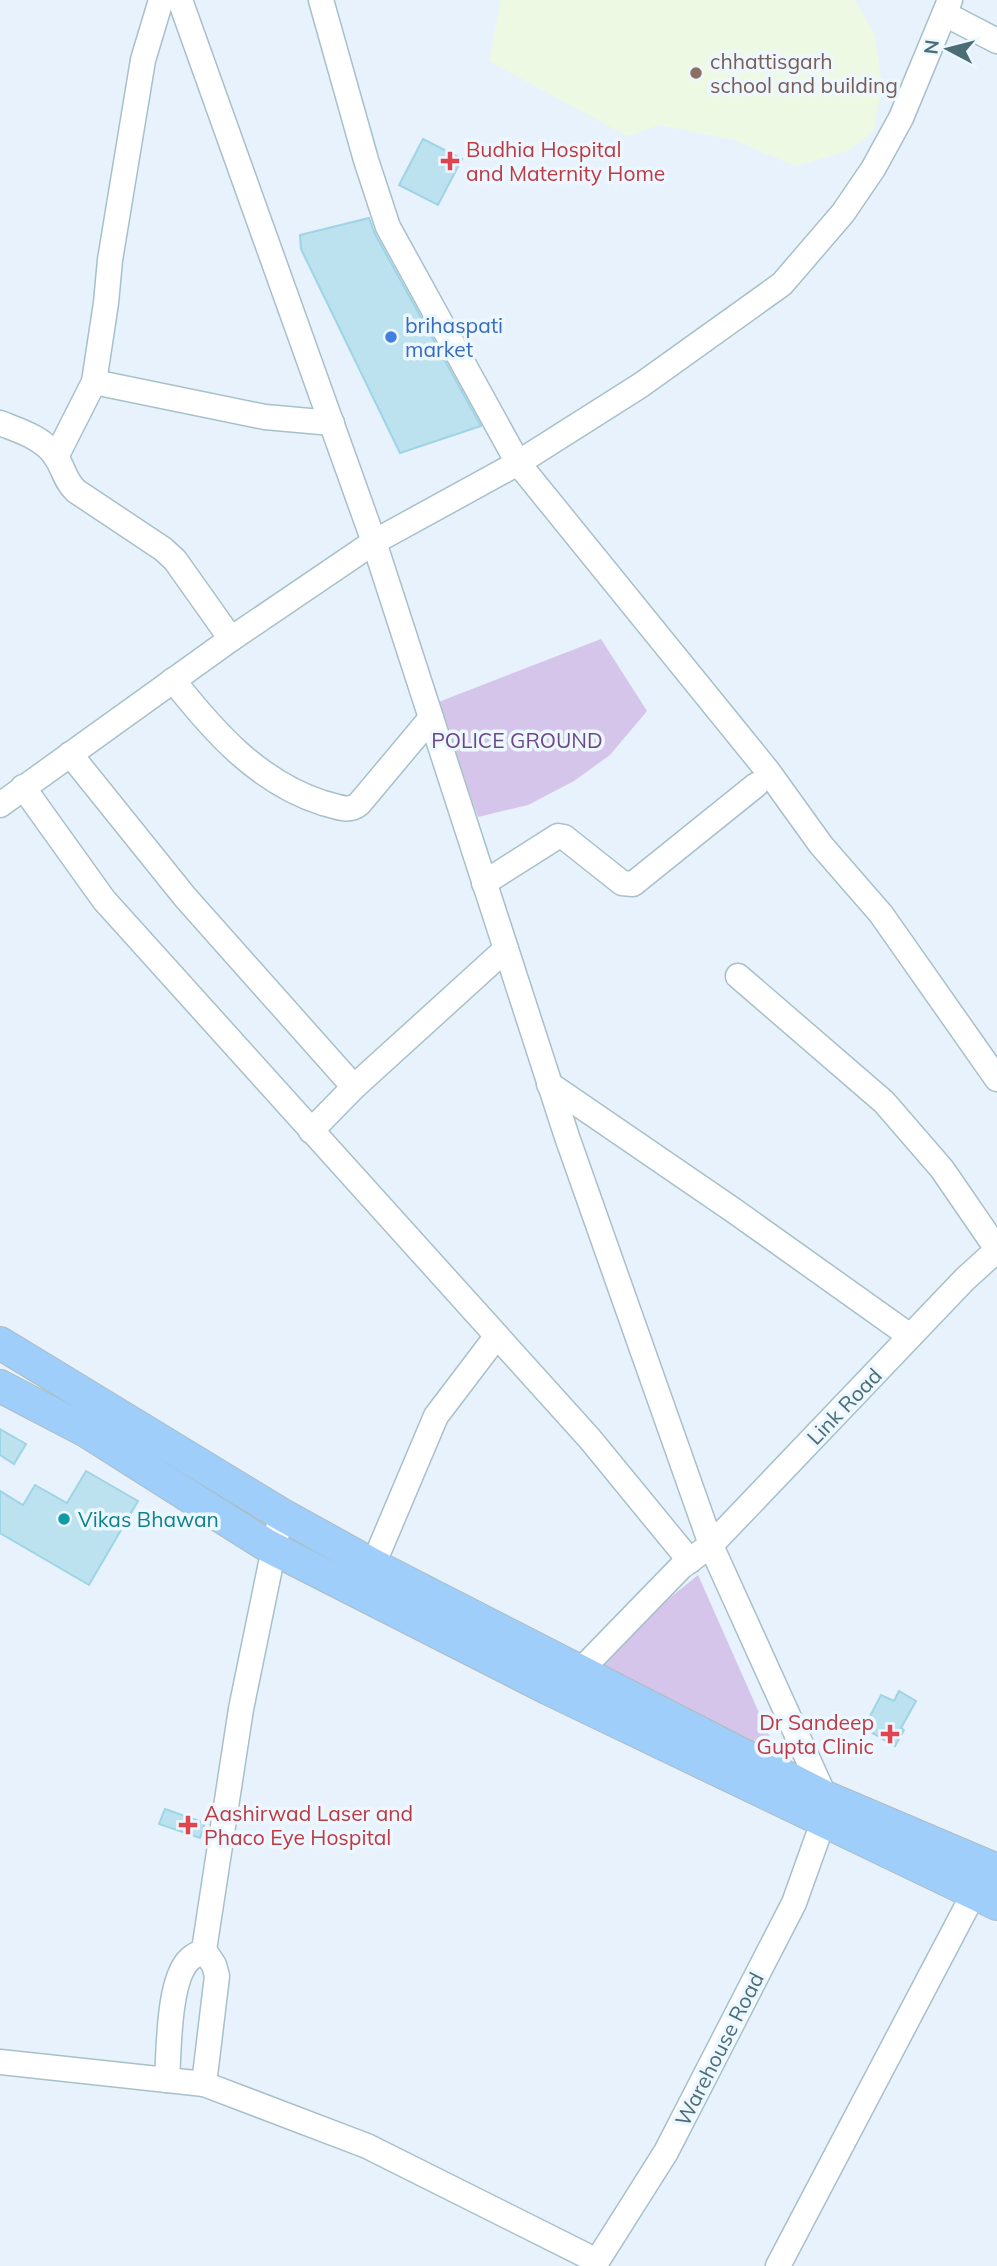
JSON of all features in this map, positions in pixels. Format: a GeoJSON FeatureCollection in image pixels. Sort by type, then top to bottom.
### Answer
{"type":"FeatureCollection","features":[{"type":"Feature","properties":{"kind":"main road"},"geometry":{"type":"LineString","coordinates":[[0,1343],[281,1514],[373,1564],[577,1687]]}},
{"type":"Feature","properties":{"kind":"main road"},"geometry":{"type":"LineString","coordinates":[[0,1386],[86,1431],[273,1549],[577,1687],[824,1810],[985,1899]]}},
{"type":"Feature","properties":{"kind":"main road"},"geometry":{"type":"LineString","coordinates":[[824,1810],[997,1870]]}},
{"type":"Feature","properties":{"kind":"street"},"geometry":{"type":"LineString","coordinates":[[56,457],[94,382],[110,260],[143,60],[161,0]]}},
{"type":"Feature","properties":{"kind":"street"},"geometry":{"type":"LineString","coordinates":[[180,0],[374,542],[549,1084],[713,1550],[824,1810]]}},
{"type":"Feature","properties":{"kind":"street"},"geometry":{"type":"LineString","coordinates":[[321,0],[366,160],[388,227],[518,463],[766,770],[821,845],[881,914],[997,1079]]}},
{"type":"Feature","properties":{"kind":"street"},"geometry":{"type":"LineString","coordinates":[[0,805],[231,639],[374,542],[518,463],[641,385],[782,284],[843,213],[873,169],[901,118],[947,7],[997,41]]}},
{"type":"Feature","properties":{"kind":"street"},"geometry":{"type":"LineString","coordinates":[[94,382],[265,417],[332,423]]}},
{"type":"Feature","properties":{"kind":"street"},"geometry":{"type":"LineString","coordinates":[[0,423],[40,441],[56,457],[68,483],[76,491],[175,560],[231,639]]}},
{"type":"Feature","properties":{"kind":"street"},"geometry":{"type":"LineString","coordinates":[[173,680],[207,723],[241,758],[303,795],[343,809],[359,804],[431,718]]}},
{"type":"Feature","properties":{"kind":"street"},"geometry":{"type":"LineString","coordinates":[[70,754],[185,897],[354,1087]]}},
{"type":"Feature","properties":{"kind":"street"},"geometry":{"type":"LineString","coordinates":[[484,883],[558,836],[564,837],[622,883],[633,884],[756,785]]}},
{"type":"Feature","properties":{"kind":"street"},"geometry":{"type":"LineString","coordinates":[[23,787],[104,900],[590,1439],[690,1561]]}},
{"type":"Feature","properties":{"kind":"street"},"geometry":{"type":"LineString","coordinates":[[311,1131],[354,1087],[506,949]]}},
{"type":"Feature","properties":{"kind":"street"},"geometry":{"type":"LineString","coordinates":[[738,976],[884,1102],[942,1169],[997,1250]]}},
{"type":"Feature","properties":{"kind":"street"},"geometry":{"type":"LineString","coordinates":[[549,1084],[910,1336]]}},
{"type":"Feature","properties":{"kind":"street","name":"Link Road"},"geometry":{"type":"LineString","coordinates":[[577,1687],[681,1567],[712,1544],[965,1279],[997,1250]]}},
{"type":"Feature","properties":{"kind":"street"},"geometry":{"type":"LineString","coordinates":[[373,1564],[436,1416],[496,1337]]}},
{"type":"Feature","properties":{"kind":"street"},"geometry":{"type":"LineString","coordinates":[[204,2084],[217,1976],[214,1965],[204,1950],[241,1709],[281,1514]]}},
{"type":"Feature","properties":{"kind":"street","name":"Warehouse Road"},"geometry":{"type":"LineString","coordinates":[[595,2264],[673,2139],[794,1903],[824,1810]]}},
{"type":"Feature","properties":{"kind":"street"},"geometry":{"type":"LineString","coordinates":[[778,2266],[985,1899]]}},
{"type":"Feature","properties":{"kind":"street"},"geometry":{"type":"LineString","coordinates":[[167,2080],[173,2000],[180,1976],[190,1959],[204,1950]]}},
{"type":"Feature","properties":{"kind":"street"},"geometry":{"type":"LineString","coordinates":[[0,2062],[204,2084],[367,2146],[595,2264]]}},
{"type":"Feature","properties":{"kind":"shaded area","name":"chhattisgarh school and building"},"geometry":{"type":"Polygon","coordinates":[[[501,0],[855,0],[875,36],[882,86],[873,132],[848,151],[795,166],[735,140],[660,125],[627,136],[489,61],[501,0]]]}},
{"type":"Feature","properties":{"kind":"green space","name":"POLICE GROUND"},"geometry":{"type":"Polygon","coordinates":[[[601,639],[647,711],[610,755],[574,781],[528,805],[478,817],[436,703],[601,639]]]}},
{"type":"Feature","properties":{"kind":"green space"},"geometry":{"type":"Polygon","coordinates":[[[698,1575],[779,1758],[591,1662],[698,1575]]]}},
{"type":"Feature","properties":{"kind":"building"},"geometry":{"type":"Polygon","coordinates":[[[423,139],[462,159],[438,205],[399,185],[423,139]]]}},
{"type":"Feature","properties":{"kind":"building","name":"brihaspati market"},"geometry":{"type":"Polygon","coordinates":[[[369,218],[375,234],[481,426],[400,453],[301,249],[300,235],[369,218]]]}},
{"type":"Feature","properties":{"kind":"building"},"geometry":{"type":"Polygon","coordinates":[[[0,1429],[26,1444],[14,1464],[0,1455],[0,1429]]]}},
{"type":"Feature","properties":{"kind":"building","name":"Vikas Bhawan"},"geometry":{"type":"Polygon","coordinates":[[[86,1471],[138,1501],[89,1585],[0,1533],[0,1491],[23,1505],[35,1485],[67,1503],[86,1471]]]}},
{"type":"Feature","properties":{"kind":"building"},"geometry":{"type":"Polygon","coordinates":[[[899,1691],[916,1701],[901,1728],[904,1730],[895,1746],[871,1732],[875,1724],[868,1720],[881,1695],[894,1701],[899,1691]]]}},
{"type":"Feature","properties":{"kind":"building"},"geometry":{"type":"Polygon","coordinates":[[[165,1809],[205,1823],[200,1838],[159,1824],[165,1809]]]}},
{"type":"Feature","properties":{"kind":"place","name":"chhattisgarh school and building"},"geometry":{"type":"Point","coordinates":[696,73]}},
{"type":"Feature","properties":{"kind":"place","name":"Budhia Hospital and Maternity Home"},"geometry":{"type":"Point","coordinates":[450,161]}},
{"type":"Feature","properties":{"kind":"place","name":"brihaspati market"},"geometry":{"type":"Point","coordinates":[391,337]}},
{"type":"Feature","properties":{"kind":"place","name":"Vikas Bhawan"},"geometry":{"type":"Point","coordinates":[64,1519]}},
{"type":"Feature","properties":{"kind":"place","name":"Dr Sandeep Gupta Clinic"},"geometry":{"type":"Point","coordinates":[890,1734]}},
{"type":"Feature","properties":{"kind":"place","name":"Aashirwad Laser and Phaco Eye Hospital"},"geometry":{"type":"Point","coordinates":[188,1825]}}]}
